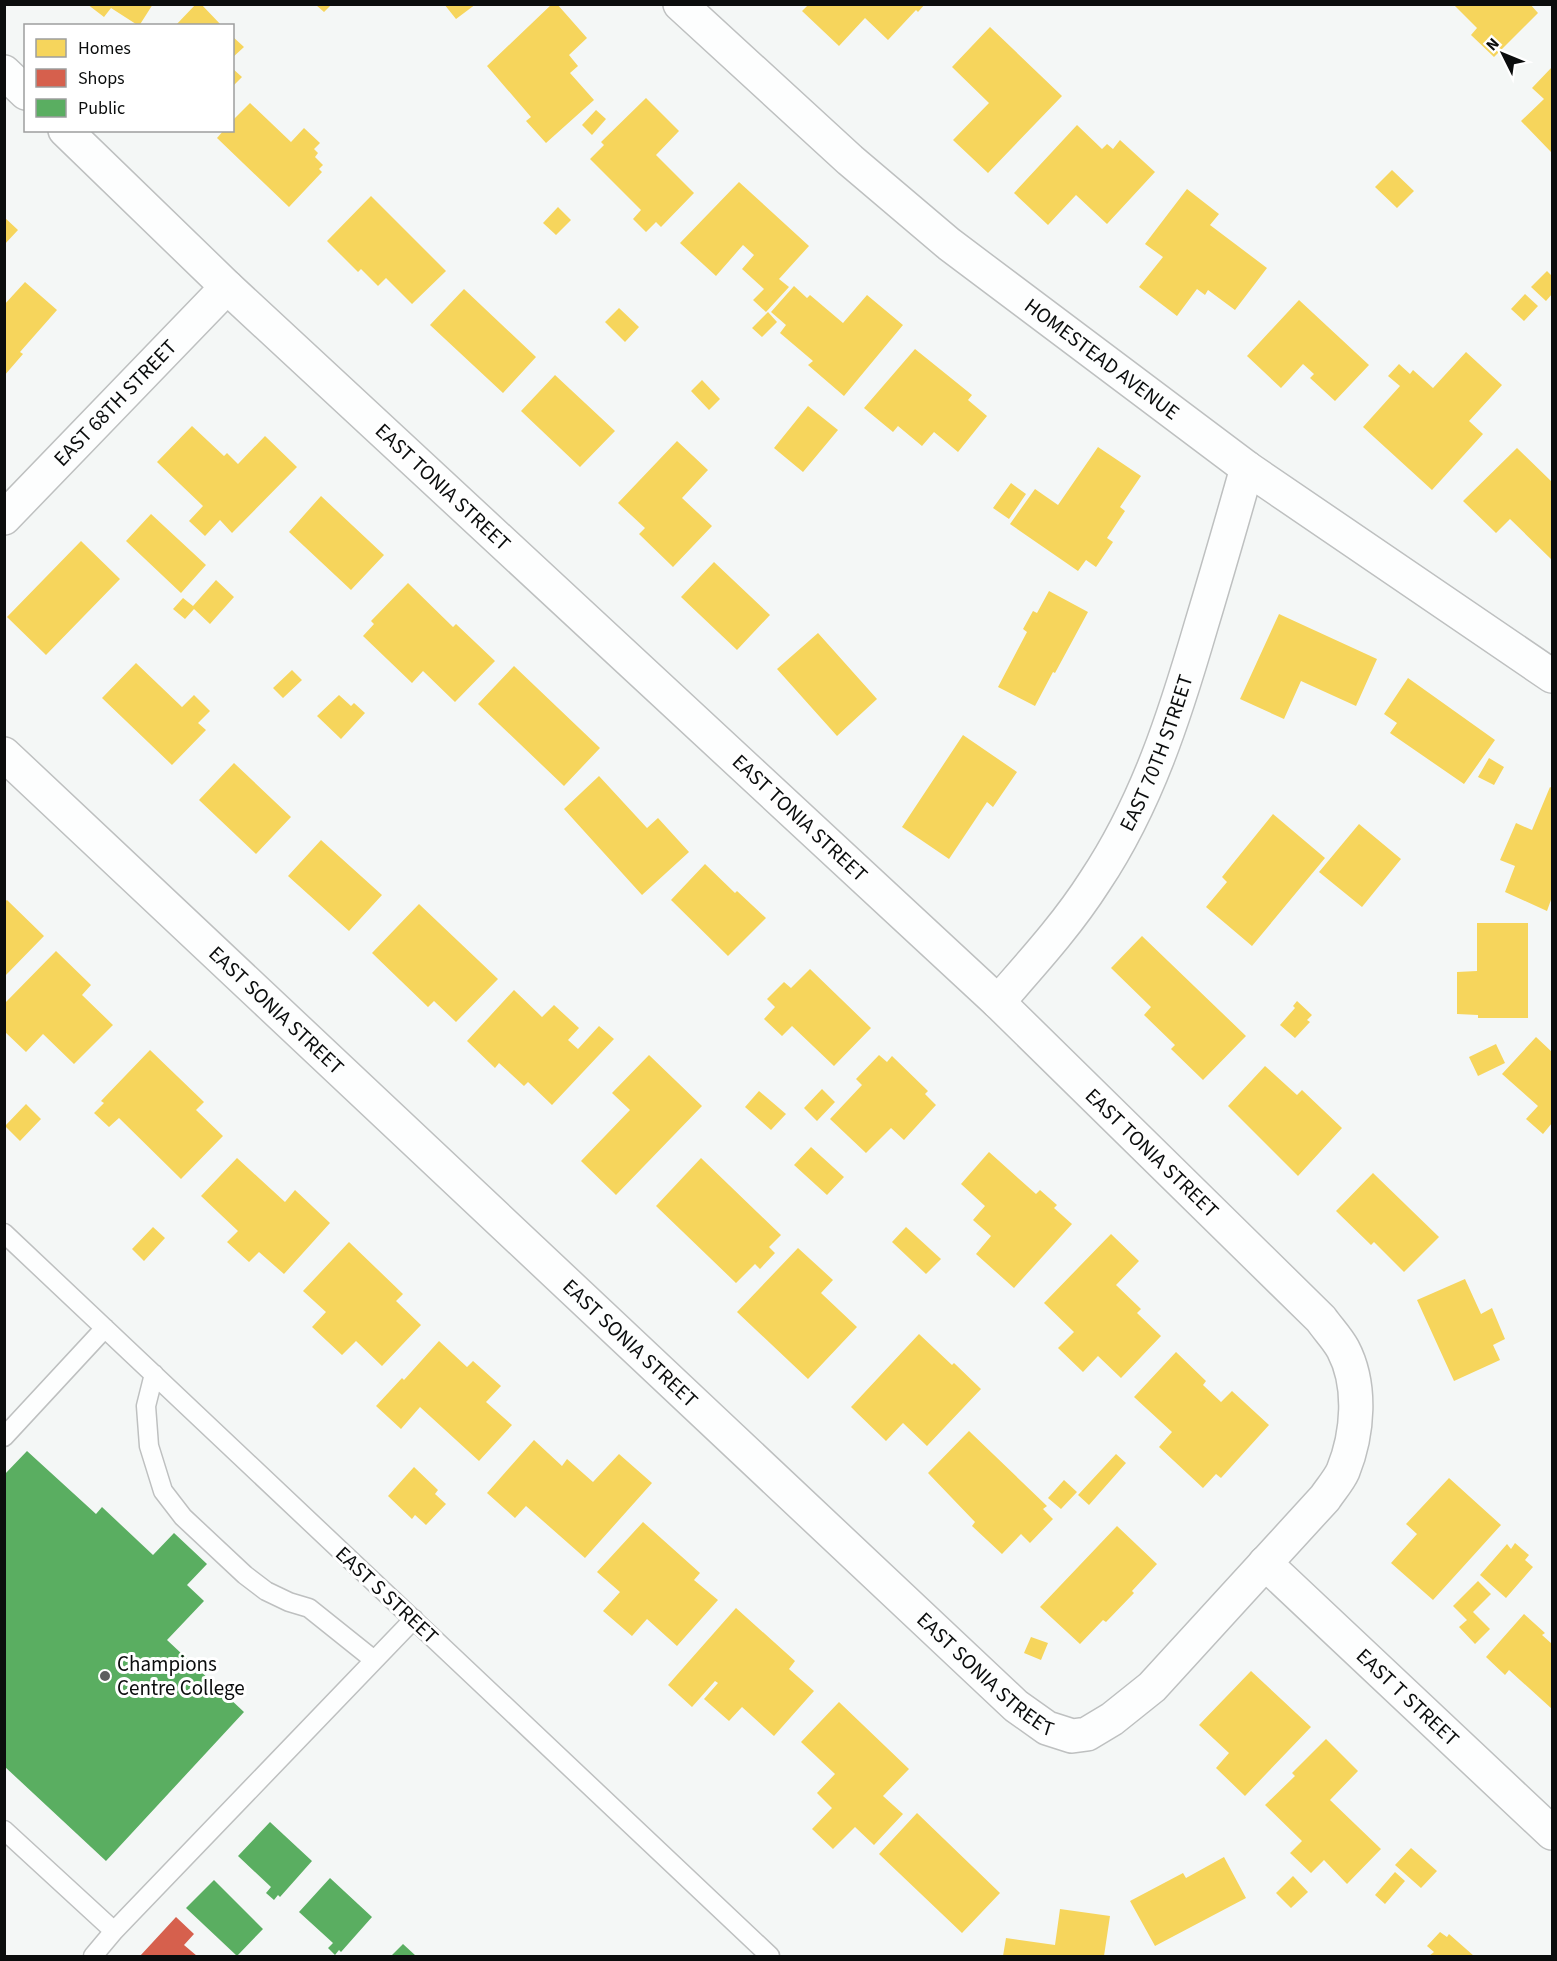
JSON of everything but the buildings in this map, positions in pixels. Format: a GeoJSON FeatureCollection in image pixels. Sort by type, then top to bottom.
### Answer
{"type":"FeatureCollection","features":[{"type":"Feature","properties":{"kind":"street","name":"HOMESTEAD AVENUE"},"geometry":{"type":"LineString","coordinates":[[694,9],[850,160],[949,244],[1248,468],[1552,676]]}},
{"type":"Feature","properties":{"kind":"street"},"geometry":{"type":"LineString","coordinates":[[4,72],[24,91]]}},
{"type":"Feature","properties":{"kind":"street","name":"EAST TONIA STREET"},"geometry":{"type":"LineString","coordinates":[[67,132],[227,287],[998,1002],[1321,1319],[1343,1349],[1353,1377],[1356,1414],[1352,1443],[1342,1473],[1325,1498],[1265,1563]]}},
{"type":"Feature","properties":{"kind":"street","name":"EAST 68TH STREET"},"geometry":{"type":"LineString","coordinates":[[4,518],[227,287]]}},
{"type":"Feature","properties":{"kind":"street","name":"EAST 70TH STREET"},"geometry":{"type":"LineString","coordinates":[[998,1002],[1048,945],[1095,882],[1120,840],[1150,779],[1177,708],[1248,468]]}},
{"type":"Feature","properties":{"kind":"street","name":"EAST SONIA STREET"},"geometry":{"type":"LineString","coordinates":[[4,754],[1016,1706],[1047,1728],[1072,1736],[1080,1735],[1087,1734],[1112,1719],[1152,1687],[1265,1563]]}},
{"type":"Feature","properties":{"kind":"street","name":"EAST T STREET"},"geometry":{"type":"LineString","coordinates":[[1265,1563],[1552,1833]]}},
{"type":"Feature","properties":{"kind":"lane","name":"EAST S STREET"},"geometry":{"type":"LineString","coordinates":[[4,1233],[770,1956]]}},
{"type":"Feature","properties":{"kind":"lane"},"geometry":{"type":"LineString","coordinates":[[6,1431],[105,1328]]}},
{"type":"Feature","properties":{"kind":"lane"},"geometry":{"type":"LineString","coordinates":[[154,1374],[146,1406],[149,1446],[163,1491],[183,1517],[245,1575],[266,1591],[309,1608],[375,1660]]}},
{"type":"Feature","properties":{"kind":"lane"},"geometry":{"type":"LineString","coordinates":[[93,1956],[114,1931],[414,1619]]}},
{"type":"Feature","properties":{"kind":"lane"},"geometry":{"type":"LineString","coordinates":[[4,1830],[114,1931]]}},
{"type":"Feature","properties":{"kind":"place","name":"Champions Centre College"},"geometry":{"type":"Point","coordinates":[105,1676]}}]}
